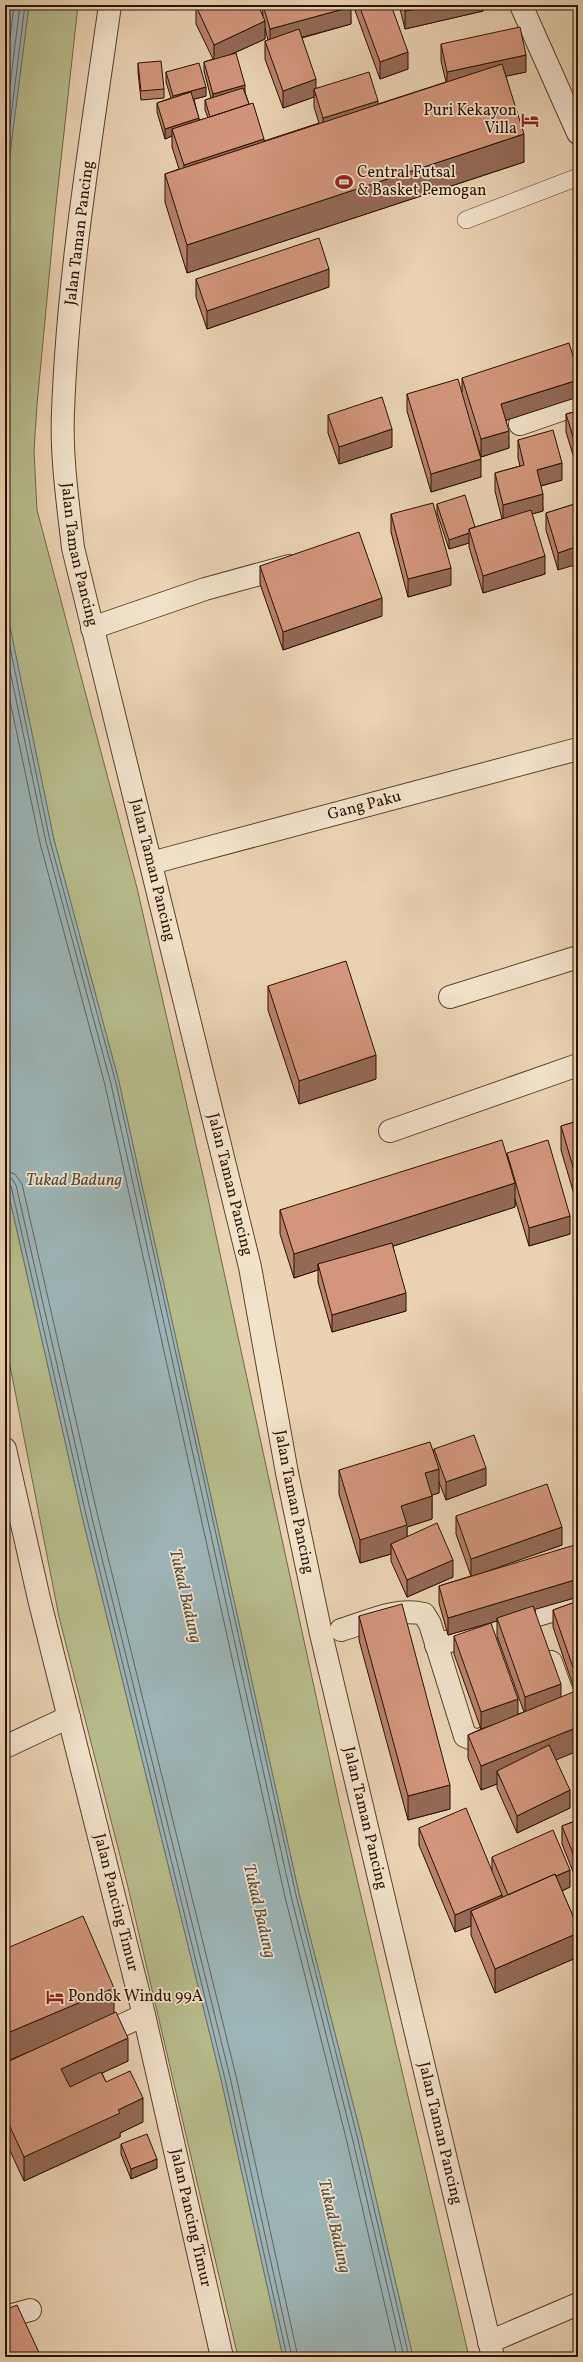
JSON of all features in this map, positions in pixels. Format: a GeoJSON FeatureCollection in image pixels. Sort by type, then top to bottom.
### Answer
{"type":"FeatureCollection","features":[{"type":"Feature","properties":{"kind":"street","name":"Jalan Taman Pancing"},"geometry":{"type":"LineString","coordinates":[[110,5],[79,232],[62,413],[64,466],[73,548],[152,863],[250,1267],[287,1473],[321,1634],[491,2350]]}},
{"type":"Feature","properties":{"kind":"street"},"geometry":{"type":"LineString","coordinates":[[521,5],[578,133]]}},
{"type":"Feature","properties":{"kind":"street"},"geometry":{"type":"LineString","coordinates":[[520,424],[578,404]]}},
{"type":"Feature","properties":{"kind":"street"},"geometry":{"type":"LineString","coordinates":[[92,628],[205,589],[312,559]]}},
{"type":"Feature","properties":{"kind":"street","name":"Gang Paku"},"geometry":{"type":"LineString","coordinates":[[152,863],[578,749]]}},
{"type":"Feature","properties":{"kind":"street"},"geometry":{"type":"LineString","coordinates":[[450,998],[578,957]]}},
{"type":"Feature","properties":{"kind":"street"},"geometry":{"type":"LineString","coordinates":[[390,1131],[578,1065]]}},
{"type":"Feature","properties":{"kind":"street","name":"Jalan Pancing Timur"},"geometry":{"type":"LineString","coordinates":[[5,1449],[12,1505],[40,1603],[144,2015],[222,2357]]}},
{"type":"Feature","properties":{"kind":"street"},"geometry":{"type":"LineString","coordinates":[[436,1645],[533,1615],[578,1603]]}},
{"type":"Feature","properties":{"kind":"street"},"geometry":{"type":"LineString","coordinates":[[341,1630],[392,1614],[416,1612],[424,1614],[430,1624],[465,1736],[477,1741],[518,1725]]}},
{"type":"Feature","properties":{"kind":"street"},"geometry":{"type":"LineString","coordinates":[[533,1615],[542,1639],[573,1704],[546,1714]]}},
{"type":"Feature","properties":{"kind":"street"},"geometry":{"type":"LineString","coordinates":[[5,1747],[68,1717]]}},
{"type":"Feature","properties":{"kind":"street"},"geometry":{"type":"LineString","coordinates":[[75,2047],[144,2015]]}},
{"type":"Feature","properties":{"kind":"street"},"geometry":{"type":"LineString","coordinates":[[491,2350],[578,2304]]}},
{"type":"Feature","properties":{"kind":"street"},"geometry":{"type":"LineString","coordinates":[[5,2317],[30,2310]]}},
{"type":"Feature","properties":{"kind":"lane"},"geometry":{"type":"LineString","coordinates":[[466,220],[578,177]]}},
{"type":"Feature","properties":{"kind":"green space"},"geometry":{"type":"Polygon","coordinates":[[[29,5],[78,5],[55,214],[37,405],[34,451],[37,510],[137,888],[204,1180],[339,1802],[469,2357],[413,2357],[361,2135],[299,1894],[119,1082],[54,840],[5,603],[5,192],[29,5]]]}},
{"type":"Feature","properties":{"kind":"green space"},"geometry":{"type":"Polygon","coordinates":[[[5,1178],[83,1520],[221,2079],[283,2357],[238,2357],[127,1883],[59,1617],[5,1340],[5,1178]]]}},
{"type":"Feature","properties":{"kind":"water"},"geometry":{"type":"Polygon","coordinates":[[[5,5],[29,5],[5,192],[5,5]]]}},
{"type":"Feature","properties":{"kind":"water","name":"Tukad Badung"},"geometry":{"type":"Polygon","coordinates":[[[5,603],[54,840],[119,1082],[299,1894],[361,2135],[413,2357],[283,2357],[221,2079],[83,1520],[5,1178],[5,603]]]}},
{"type":"Feature","properties":{"kind":"building"},"geometry":{"type":"Polygon","coordinates":[[[258,5],[265,21],[214,45],[196,6],[258,5]]]}},
{"type":"Feature","properties":{"kind":"building"},"geometry":{"type":"Polygon","coordinates":[[[263,5],[350,5],[351,7],[270,29],[263,5]]]}},
{"type":"Feature","properties":{"kind":"building"},"geometry":{"type":"Polygon","coordinates":[[[359,5],[391,5],[408,52],[380,62],[359,5]]]}},
{"type":"Feature","properties":{"kind":"building"},"geometry":{"type":"Polygon","coordinates":[[[403,5],[433,5],[405,11],[403,5]]]}},
{"type":"Feature","properties":{"kind":"building"},"geometry":{"type":"Polygon","coordinates":[[[520,27],[526,55],[447,72],[441,44],[520,27]]]}},
{"type":"Feature","properties":{"kind":"building"},"geometry":{"type":"Polygon","coordinates":[[[299,29],[316,79],[283,91],[265,41],[299,29]]]}},
{"type":"Feature","properties":{"kind":"building"},"geometry":{"type":"Polygon","coordinates":[[[236,53],[245,85],[213,94],[204,62],[236,53]]]}},
{"type":"Feature","properties":{"kind":"building"},"geometry":{"type":"Polygon","coordinates":[[[161,61],[164,89],[141,91],[138,63],[161,61]]]}},
{"type":"Feature","properties":{"kind":"building"},"geometry":{"type":"Polygon","coordinates":[[[199,63],[206,87],[173,96],[166,72],[199,63]]]}},
{"type":"Feature","properties":{"kind":"building","name":"Central Futsal & Basket Pemogan"},"geometry":{"type":"Polygon","coordinates":[[[502,64],[524,134],[187,245],[165,174],[502,64]]]}},
{"type":"Feature","properties":{"kind":"building"},"geometry":{"type":"Polygon","coordinates":[[[369,72],[378,101],[323,118],[314,89],[369,72]]]}},
{"type":"Feature","properties":{"kind":"building"},"geometry":{"type":"Polygon","coordinates":[[[243,88],[249,104],[210,117],[205,100],[243,88]]]}},
{"type":"Feature","properties":{"kind":"building"},"geometry":{"type":"Polygon","coordinates":[[[191,92],[199,118],[165,129],[157,103],[191,92]]]}},
{"type":"Feature","properties":{"kind":"building"},"geometry":{"type":"Polygon","coordinates":[[[253,103],[264,139],[184,165],[172,129],[253,103]]]}},
{"type":"Feature","properties":{"kind":"building"},"geometry":{"type":"Polygon","coordinates":[[[319,238],[329,269],[207,311],[196,279],[319,238]]]}},
{"type":"Feature","properties":{"kind":"building"},"geometry":{"type":"Polygon","coordinates":[[[569,343],[578,372],[578,380],[501,404],[509,431],[481,439],[462,378],[569,343]]]}},
{"type":"Feature","properties":{"kind":"building"},"geometry":{"type":"Polygon","coordinates":[[[458,379],[481,459],[431,474],[407,394],[458,379]]]}},
{"type":"Feature","properties":{"kind":"building"},"geometry":{"type":"Polygon","coordinates":[[[382,397],[392,429],[339,447],[328,415],[382,397]]]}},
{"type":"Feature","properties":{"kind":"building"},"geometry":{"type":"Polygon","coordinates":[[[578,411],[578,453],[566,414],[578,411]]]}},
{"type":"Feature","properties":{"kind":"building"},"geometry":{"type":"Polygon","coordinates":[[[553,430],[562,463],[537,470],[543,494],[503,505],[495,473],[524,465],[518,440],[553,430]]]}},
{"type":"Feature","properties":{"kind":"building"},"geometry":{"type":"Polygon","coordinates":[[[465,495],[475,527],[469,529],[469,533],[449,540],[437,504],[465,495]]]}},
{"type":"Feature","properties":{"kind":"building"},"geometry":{"type":"Polygon","coordinates":[[[433,503],[451,568],[408,579],[391,514],[433,503]]]}},
{"type":"Feature","properties":{"kind":"building"},"geometry":{"type":"Polygon","coordinates":[[[578,503],[578,546],[558,553],[546,513],[578,503]]]}},
{"type":"Feature","properties":{"kind":"building"},"geometry":{"type":"Polygon","coordinates":[[[531,510],[545,556],[483,576],[469,529],[531,510]]]}},
{"type":"Feature","properties":{"kind":"building"},"geometry":{"type":"Polygon","coordinates":[[[359,532],[382,598],[283,632],[260,566],[359,532]]]}},
{"type":"Feature","properties":{"kind":"building"},"geometry":{"type":"Polygon","coordinates":[[[578,755],[578,766],[575,756],[578,755]]]}},
{"type":"Feature","properties":{"kind":"building"},"geometry":{"type":"Polygon","coordinates":[[[346,961],[376,1055],[299,1081],[268,986],[346,961]]]}},
{"type":"Feature","properties":{"kind":"building"},"geometry":{"type":"Polygon","coordinates":[[[578,1121],[578,1177],[576,1177],[561,1126],[578,1121]]]}},
{"type":"Feature","properties":{"kind":"building"},"geometry":{"type":"Polygon","coordinates":[[[502,1140],[515,1183],[294,1254],[280,1210],[502,1140]]]}},
{"type":"Feature","properties":{"kind":"building"},"geometry":{"type":"Polygon","coordinates":[[[548,1140],[570,1216],[529,1228],[507,1153],[548,1140]]]}},
{"type":"Feature","properties":{"kind":"building"},"geometry":{"type":"Polygon","coordinates":[[[392,1243],[406,1293],[332,1315],[318,1264],[392,1243]]]}},
{"type":"Feature","properties":{"kind":"building"},"geometry":{"type":"Polygon","coordinates":[[[474,1435],[486,1468],[446,1482],[434,1449],[474,1435]]]}},
{"type":"Feature","properties":{"kind":"building"},"geometry":{"type":"Polygon","coordinates":[[[430,1442],[439,1469],[425,1473],[432,1496],[401,1506],[407,1525],[360,1540],[339,1470],[430,1442]]]}},
{"type":"Feature","properties":{"kind":"building"},"geometry":{"type":"Polygon","coordinates":[[[547,1484],[562,1527],[471,1559],[456,1516],[547,1484]]]}},
{"type":"Feature","properties":{"kind":"building"},"geometry":{"type":"Polygon","coordinates":[[[437,1523],[453,1560],[407,1580],[391,1544],[437,1523]]]}},
{"type":"Feature","properties":{"kind":"building"},"geometry":{"type":"Polygon","coordinates":[[[578,1544],[578,1579],[448,1618],[439,1586],[578,1544]]]}},
{"type":"Feature","properties":{"kind":"building"},"geometry":{"type":"Polygon","coordinates":[[[578,1601],[578,1672],[575,1673],[553,1610],[578,1601]]]}},
{"type":"Feature","properties":{"kind":"building"},"geometry":{"type":"Polygon","coordinates":[[[402,1604],[450,1785],[408,1796],[359,1616],[402,1604]]]}},
{"type":"Feature","properties":{"kind":"building"},"geometry":{"type":"Polygon","coordinates":[[[533,1606],[561,1684],[525,1697],[497,1618],[533,1606]]]}},
{"type":"Feature","properties":{"kind":"building"},"geometry":{"type":"Polygon","coordinates":[[[491,1623],[518,1699],[481,1712],[454,1636],[491,1623]]]}},
{"type":"Feature","properties":{"kind":"building"},"geometry":{"type":"Polygon","coordinates":[[[578,1690],[578,1727],[481,1766],[468,1735],[578,1690]]]}},
{"type":"Feature","properties":{"kind":"building"},"geometry":{"type":"Polygon","coordinates":[[[549,1745],[570,1790],[517,1816],[497,1771],[549,1745]]]}},
{"type":"Feature","properties":{"kind":"building"},"geometry":{"type":"Polygon","coordinates":[[[466,1808],[502,1895],[455,1915],[419,1828],[466,1808]]]}},
{"type":"Feature","properties":{"kind":"building"},"geometry":{"type":"Polygon","coordinates":[[[578,1820],[578,1866],[562,1826],[578,1820]]]}},
{"type":"Feature","properties":{"kind":"building"},"geometry":{"type":"Polygon","coordinates":[[[553,1830],[570,1870],[556,1876],[555,1874],[508,1895],[492,1857],[553,1830]]]}},
{"type":"Feature","properties":{"kind":"building"},"geometry":{"type":"Polygon","coordinates":[[[555,1874],[578,1928],[578,1933],[495,1969],[471,1911],[555,1874]]]}},
{"type":"Feature","properties":{"kind":"building","name":"Pondok Windu 99A"},"geometry":{"type":"Polygon","coordinates":[[[83,1916],[114,1988],[5,2034],[5,1949],[83,1916]]]}},
{"type":"Feature","properties":{"kind":"building"},"geometry":{"type":"Polygon","coordinates":[[[116,2012],[128,2038],[61,2069],[70,2087],[101,2072],[106,2082],[130,2071],[143,2098],[118,2110],[120,2113],[24,2157],[5,2116],[5,2063],[116,2012]]]}},
{"type":"Feature","properties":{"kind":"building"},"geometry":{"type":"Polygon","coordinates":[[[147,2134],[157,2159],[131,2169],[121,2144],[147,2134]]]}},
{"type":"Feature","properties":{"kind":"building"},"geometry":{"type":"Polygon","coordinates":[[[17,2305],[41,2357],[5,2357],[5,2310],[17,2305]]]}},
{"type":"Feature","properties":{"kind":"place","name":"Puri Kekayon Villa"},"geometry":{"type":"Point","coordinates":[530,120]}},
{"type":"Feature","properties":{"kind":"place","name":"Central Futsal & Basket Pemogan"},"geometry":{"type":"Point","coordinates":[344,182]}},
{"type":"Feature","properties":{"kind":"place","name":"Pondok Windu 99A"},"geometry":{"type":"Point","coordinates":[55,1997]}}]}
